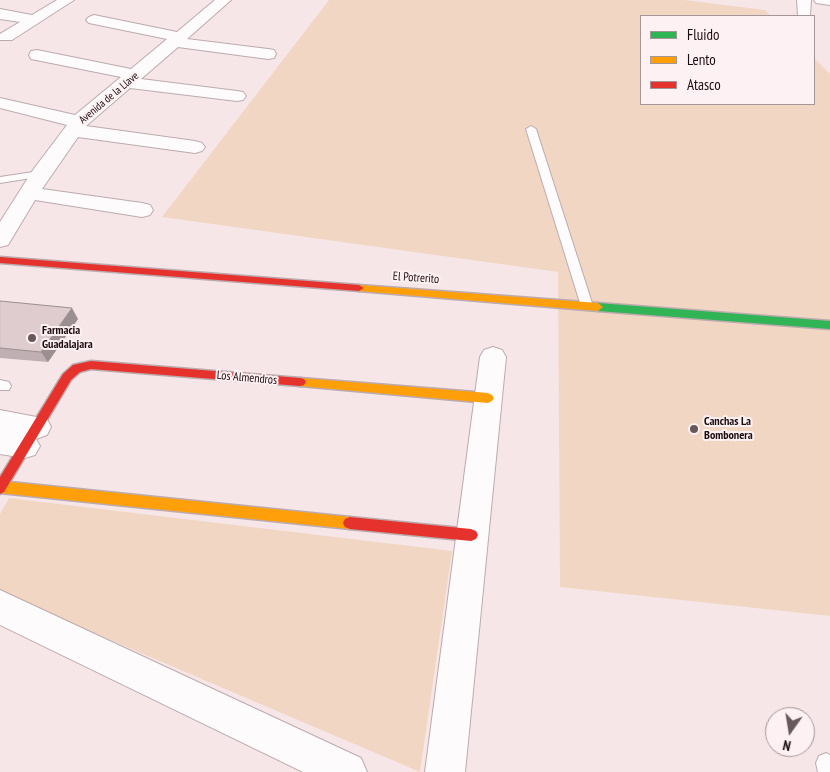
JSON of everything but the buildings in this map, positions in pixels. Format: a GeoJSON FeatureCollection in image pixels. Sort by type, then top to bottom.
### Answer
{"type":"FeatureCollection","features":[{"type":"Feature","properties":{"kind":"street"},"geometry":{"type":"LineString","coordinates":[[2,40],[67,0]]}},
{"type":"Feature","properties":{"kind":"street","name":"Avenida de la Llave"},"geometry":{"type":"LineString","coordinates":[[2,232],[40,174],[76,126],[224,0]]}},
{"type":"Feature","properties":{"kind":"street"},"geometry":{"type":"LineString","coordinates":[[821,0],[830,1]]}},
{"type":"Feature","properties":{"kind":"street"},"geometry":{"type":"LineString","coordinates":[[0,14],[34,20]]}},
{"type":"Feature","properties":{"kind":"street"},"geometry":{"type":"LineString","coordinates":[[94,20],[177,40],[268,54]]}},
{"type":"Feature","properties":{"kind":"street"},"geometry":{"type":"LineString","coordinates":[[37,55],[131,79],[237,96]]}},
{"type":"Feature","properties":{"kind":"street"},"geometry":{"type":"LineString","coordinates":[[0,103],[76,126],[195,146]]}},
{"type":"Feature","properties":{"kind":"street"},"geometry":{"type":"LineString","coordinates":[[28,193],[142,210]]}},
{"type":"Feature","properties":{"kind":"street","name":"El Potrerito"},"geometry":{"type":"LineString","coordinates":[[0,260],[830,325]]}},
{"type":"Feature","properties":{"kind":"street"},"geometry":{"type":"LineString","coordinates":[[445,772],[493,358]]}},
{"type":"Feature","properties":{"kind":"street","name":"Los Almendros"},"geometry":{"type":"LineString","coordinates":[[471,535],[0,488],[21,439],[67,376],[77,368],[91,365],[488,398]]}},
{"type":"Feature","properties":{"kind":"street"},"geometry":{"type":"LineString","coordinates":[[0,422],[21,439]]}},
{"type":"Feature","properties":{"kind":"street"},"geometry":{"type":"LineString","coordinates":[[0,608],[347,772]]}},
{"type":"Feature","properties":{"kind":"lane"},"geometry":{"type":"LineString","coordinates":[[531,129],[587,306]]}},
{"type":"Feature","properties":{"kind":"lane"},"geometry":{"type":"LineString","coordinates":[[0,180],[40,174]]}},
{"type":"Feature","properties":{"kind":"shaded area","name":"Canchas La Bombonera"},"geometry":{"type":"Polygon","coordinates":[[[329,0],[684,0],[765,10],[770,15],[640,15],[640,105],[815,105],[815,59],[830,74],[830,616],[560,587],[558,272],[162,217],[329,0]]]}},
{"type":"Feature","properties":{"kind":"shaded area"},"geometry":{"type":"Polygon","coordinates":[[[9,498],[452,551],[420,772],[0,593],[0,514],[9,498]]]}},
{"type":"Feature","properties":{"kind":"traffic: fast"},"geometry":{"type":"LineString","coordinates":[[598,307],[830,325]]}},
{"type":"Feature","properties":{"kind":"traffic: slow"},"geometry":{"type":"LineString","coordinates":[[359,288],[598,307]]}},
{"type":"Feature","properties":{"kind":"traffic: slow"},"geometry":{"type":"LineString","coordinates":[[300,382],[488,398]]}},
{"type":"Feature","properties":{"kind":"traffic: slow"},"geometry":{"type":"LineString","coordinates":[[0,487],[350,523]]}},
{"type":"Feature","properties":{"kind":"traffic: jam"},"geometry":{"type":"LineString","coordinates":[[0,260],[359,288]]}},
{"type":"Feature","properties":{"kind":"traffic: jam"},"geometry":{"type":"LineString","coordinates":[[0,488],[67,377],[77,368],[91,365],[300,382]]}},
{"type":"Feature","properties":{"kind":"traffic: jam"},"geometry":{"type":"LineString","coordinates":[[350,523],[471,535]]}},
{"type":"Feature","properties":{"kind":"place","name":"Farmacia Guadalajara"},"geometry":{"type":"Point","coordinates":[32,338]}},
{"type":"Feature","properties":{"kind":"place","name":"Canchas La Bombonera"},"geometry":{"type":"Point","coordinates":[694,429]}}]}
